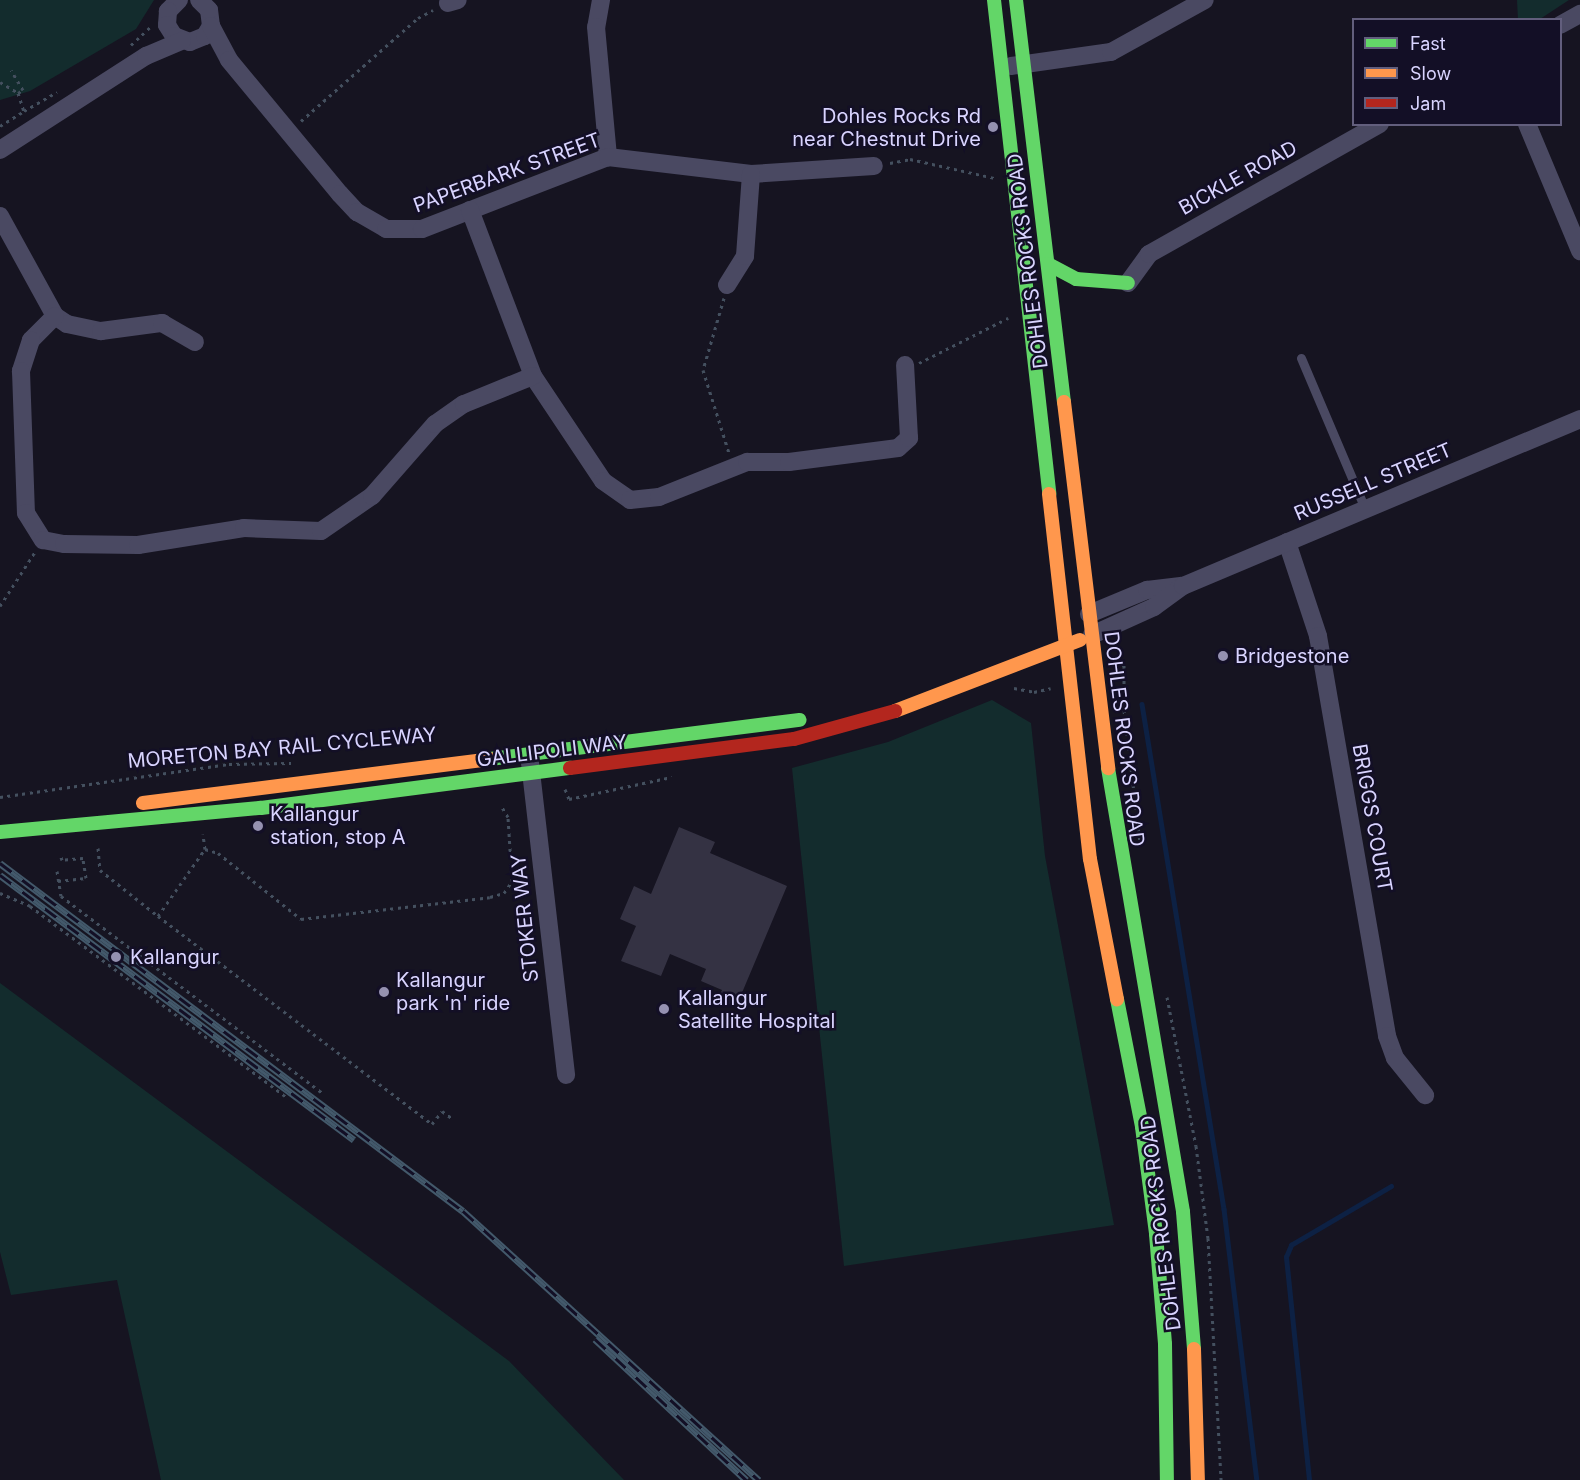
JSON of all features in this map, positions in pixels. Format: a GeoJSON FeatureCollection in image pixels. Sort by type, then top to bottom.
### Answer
{"type":"FeatureCollection","features":[{"type":"Feature","properties":{"kind":"main road","name":"DOHLES ROCKS ROAD"},"geometry":{"type":"LineString","coordinates":[[994,0],[1062,628],[1090,859],[1150,1182],[1166,1344],[1167,1480]]}},
{"type":"Feature","properties":{"kind":"main road","name":"DOHLES ROCKS ROAD"},"geometry":{"type":"LineString","coordinates":[[1016,0],[1123,883],[1183,1212],[1194,1336],[1198,1480]]}},
{"type":"Feature","properties":{"kind":"main road"},"geometry":{"type":"LineString","coordinates":[[1048,264],[1076,279],[1128,283]]}},
{"type":"Feature","properties":{"kind":"main road"},"geometry":{"type":"LineString","coordinates":[[1045,635],[1089,614]]}},
{"type":"Feature","properties":{"kind":"main road","name":"GALLIPOLI WAY"},"geometry":{"type":"LineString","coordinates":[[0,832],[195,815],[531,774],[818,734],[899,710],[1092,635]]}},
{"type":"Feature","properties":{"kind":"main road","name":"GALLIPOLI WAY"},"geometry":{"type":"LineString","coordinates":[[0,820],[529,756],[831,714],[913,690],[1016,647]]}},
{"type":"Feature","properties":{"kind":"street"},"geometry":{"type":"LineString","coordinates":[[146,56],[161,21],[178,0]]}},
{"type":"Feature","properties":{"kind":"street"},"geometry":{"type":"LineString","coordinates":[[601,0],[596,27],[608,157]]}},
{"type":"Feature","properties":{"kind":"street"},"geometry":{"type":"LineString","coordinates":[[1002,68],[1111,52],[1205,0]]}},
{"type":"Feature","properties":{"kind":"street"},"geometry":{"type":"LineString","coordinates":[[0,150],[146,56],[188,41],[208,9]]}},
{"type":"Feature","properties":{"kind":"street","name":"PAPERBARK STREET"},"geometry":{"type":"LineString","coordinates":[[208,9],[229,60],[357,212],[386,229],[422,229],[608,157],[751,174],[874,166]]}},
{"type":"Feature","properties":{"kind":"street"},"geometry":{"type":"LineString","coordinates":[[1562,24],[1580,14]]}},
{"type":"Feature","properties":{"kind":"street","name":"PAPERBARK STREET"},"geometry":{"type":"LineString","coordinates":[[161,21],[188,41],[229,60]]}},
{"type":"Feature","properties":{"kind":"street","name":"BICKLE ROAD"},"geometry":{"type":"LineString","coordinates":[[1128,283],[1149,254],[1376,126]]}},
{"type":"Feature","properties":{"kind":"street"},"geometry":{"type":"LineString","coordinates":[[1528,126],[1580,251]]}},
{"type":"Feature","properties":{"kind":"street"},"geometry":{"type":"LineString","coordinates":[[727,285],[745,256],[751,174]]}},
{"type":"Feature","properties":{"kind":"street"},"geometry":{"type":"LineString","coordinates":[[470,210],[533,376],[603,481],[630,500],[659,497],[734,467],[898,448],[909,438],[905,365]]}},
{"type":"Feature","properties":{"kind":"street"},"geometry":{"type":"LineString","coordinates":[[0,216],[56,316],[68,324],[101,332],[162,323],[195,342]]}},
{"type":"Feature","properties":{"kind":"street"},"geometry":{"type":"LineString","coordinates":[[56,316],[31,340],[21,371],[26,513],[43,540],[138,545],[244,528],[321,531],[372,496],[435,424],[464,404],[533,376]]}},
{"type":"Feature","properties":{"kind":"street","name":"RUSSELL STREET"},"geometry":{"type":"LineString","coordinates":[[1092,635],[1154,607],[1183,586],[1580,419]]}},
{"type":"Feature","properties":{"kind":"street","name":"BRIGGS COURT"},"geometry":{"type":"LineString","coordinates":[[1287,542],[1318,636],[1387,1036],[1395,1058],[1425,1095]]}},
{"type":"Feature","properties":{"kind":"street","name":"RUSSELL STREET"},"geometry":{"type":"LineString","coordinates":[[1089,614],[1147,590],[1183,586]]}},
{"type":"Feature","properties":{"kind":"street","name":"STOKER WAY"},"geometry":{"type":"LineString","coordinates":[[529,756],[567,1075]]}},
{"type":"Feature","properties":{"kind":"lane"},"geometry":{"type":"LineString","coordinates":[[1301,358],[1365,509]]}},
{"type":"Feature","properties":{"kind":"path"},"geometry":{"type":"LineString","coordinates":[[289,132],[418,18],[453,2]]}},
{"type":"Feature","properties":{"kind":"path"},"geometry":{"type":"LineString","coordinates":[[126,49],[161,21]]}},
{"type":"Feature","properties":{"kind":"path"},"geometry":{"type":"LineString","coordinates":[[11,70],[22,80],[23,90],[18,93]]}},
{"type":"Feature","properties":{"kind":"path"},"geometry":{"type":"LineString","coordinates":[[0,82],[18,93],[24,111]]}},
{"type":"Feature","properties":{"kind":"path"},"geometry":{"type":"LineString","coordinates":[[0,126],[66,86]]}},
{"type":"Feature","properties":{"kind":"path"},"geometry":{"type":"LineString","coordinates":[[874,166],[910,159],[994,178]]}},
{"type":"Feature","properties":{"kind":"path"},"geometry":{"type":"LineString","coordinates":[[727,285],[703,370],[734,467]]}},
{"type":"Feature","properties":{"kind":"path"},"geometry":{"type":"LineString","coordinates":[[905,365],[931,361],[1008,318]]}},
{"type":"Feature","properties":{"kind":"path"},"geometry":{"type":"LineString","coordinates":[[0,606],[43,540]]}},
{"type":"Feature","properties":{"kind":"path","name":"MORETON BAY RAIL CYCLEWAY"},"geometry":{"type":"LineString","coordinates":[[0,796],[229,764],[304,762]]}},
{"type":"Feature","properties":{"kind":"path"},"geometry":{"type":"LineString","coordinates":[[205,849],[218,853],[301,920],[490,897],[504,893],[512,881],[508,818],[502,807]]}},
{"type":"Feature","properties":{"kind":"path"},"geometry":{"type":"LineString","coordinates":[[158,916],[205,849],[203,834]]}},
{"type":"Feature","properties":{"kind":"path"},"geometry":{"type":"LineString","coordinates":[[98,848],[100,870],[158,916],[432,1124],[442,1111],[453,1119]]}},
{"type":"Feature","properties":{"kind":"path"},"geometry":{"type":"LineString","coordinates":[[58,881],[86,878],[83,858],[62,860],[60,854]]}},
{"type":"Feature","properties":{"kind":"path"},"geometry":{"type":"LineString","coordinates":[[57,871],[61,896],[322,1093]]}},
{"type":"Feature","properties":{"kind":"path"},"geometry":{"type":"LineString","coordinates":[[0,893],[55,924],[286,1097]]}},
{"type":"Feature","properties":{"kind":"green space"},"geometry":{"type":"Polygon","coordinates":[[[0,0],[154,0],[136,29],[30,91],[0,100],[0,0]]]}},
{"type":"Feature","properties":{"kind":"green space"},"geometry":{"type":"Polygon","coordinates":[[[1517,0],[1569,0],[1542,18],[1518,18],[1517,0]]]}},
{"type":"Feature","properties":{"kind":"green space"},"geometry":{"type":"Polygon","coordinates":[[[992,700],[1031,723],[1045,856],[1114,1225],[844,1266],[792,768],[888,742],[992,700]]]}},
{"type":"Feature","properties":{"kind":"green space"},"geometry":{"type":"Polygon","coordinates":[[[0,983],[509,1361],[624,1480],[161,1480],[117,1280],[11,1295],[0,1252],[0,983]]]}},
{"type":"Feature","properties":{"kind":"building"},"geometry":{"type":"Polygon","coordinates":[[[679,827],[715,842],[710,853],[787,886],[736,1007],[718,999],[722,990],[701,981],[706,969],[670,954],[661,976],[621,961],[636,926],[620,919],[634,886],[651,894],[679,827]]]}},
{"type":"Feature","properties":{"kind":"waterway"},"geometry":{"type":"LineString","coordinates":[[1142,704],[1224,1209],[1257,1480]]}},
{"type":"Feature","properties":{"kind":"waterway"},"geometry":{"type":"LineString","coordinates":[[1309,1480],[1286,1257],[1291,1245],[1391,1186]]}},
{"type":"Feature","properties":{"kind":"railway"},"geometry":{"type":"LineString","coordinates":[[0,863],[463,1211],[759,1480]]}},
{"type":"Feature","properties":{"kind":"railway"},"geometry":{"type":"LineString","coordinates":[[0,875],[354,1140]]}},
{"type":"Feature","properties":{"kind":"railway"},"geometry":{"type":"LineString","coordinates":[[595,1339],[746,1480]]}},
{"type":"Feature","properties":{"kind":"traffic: fast"},"geometry":{"type":"LineString","coordinates":[[994,0],[1049,494]]}},
{"type":"Feature","properties":{"kind":"traffic: fast"},"geometry":{"type":"LineString","coordinates":[[1016,0],[1064,402]]}},
{"type":"Feature","properties":{"kind":"traffic: fast"},"geometry":{"type":"LineString","coordinates":[[1048,264],[1076,279],[1128,283]]}},
{"type":"Feature","properties":{"kind":"traffic: fast"},"geometry":{"type":"LineString","coordinates":[[490,759],[800,720]]}},
{"type":"Feature","properties":{"kind":"traffic: fast"},"geometry":{"type":"LineString","coordinates":[[0,832],[261,808],[570,768]]}},
{"type":"Feature","properties":{"kind":"traffic: fast"},"geometry":{"type":"LineString","coordinates":[[1108,768],[1183,1212],[1194,1349]]}},
{"type":"Feature","properties":{"kind":"traffic: fast"},"geometry":{"type":"LineString","coordinates":[[1117,999],[1142,1127],[1156,1234],[1165,1344],[1167,1480]]}},
{"type":"Feature","properties":{"kind":"traffic: slow"},"geometry":{"type":"LineString","coordinates":[[1064,402],[1108,768]]}},
{"type":"Feature","properties":{"kind":"traffic: slow"},"geometry":{"type":"LineString","coordinates":[[1049,494],[1090,859],[1117,999]]}},
{"type":"Feature","properties":{"kind":"traffic: slow"},"geometry":{"type":"LineString","coordinates":[[895,711],[1080,640]]}},
{"type":"Feature","properties":{"kind":"traffic: slow"},"geometry":{"type":"LineString","coordinates":[[143,803],[490,759]]}},
{"type":"Feature","properties":{"kind":"traffic: slow"},"geometry":{"type":"LineString","coordinates":[[1194,1349],[1198,1480]]}},
{"type":"Feature","properties":{"kind":"traffic: jam"},"geometry":{"type":"LineString","coordinates":[[570,768],[794,739],[895,711]]}},
{"type":"Feature","properties":{"kind":"place","name":"Dohles Rocks Rd near Chestnut Drive"},"geometry":{"type":"Point","coordinates":[993,127]}},
{"type":"Feature","properties":{"kind":"place","name":"Bridgestone"},"geometry":{"type":"Point","coordinates":[1223,656]}},
{"type":"Feature","properties":{"kind":"place","name":"Kallangur station, stop A"},"geometry":{"type":"Point","coordinates":[258,826]}},
{"type":"Feature","properties":{"kind":"place","name":"Kallangur"},"geometry":{"type":"Point","coordinates":[116,957]}},
{"type":"Feature","properties":{"kind":"place","name":"Kallangur park 'n' ride"},"geometry":{"type":"Point","coordinates":[384,992]}},
{"type":"Feature","properties":{"kind":"place","name":"Kallangur Satellite Hospital"},"geometry":{"type":"Point","coordinates":[664,1009]}}]}
